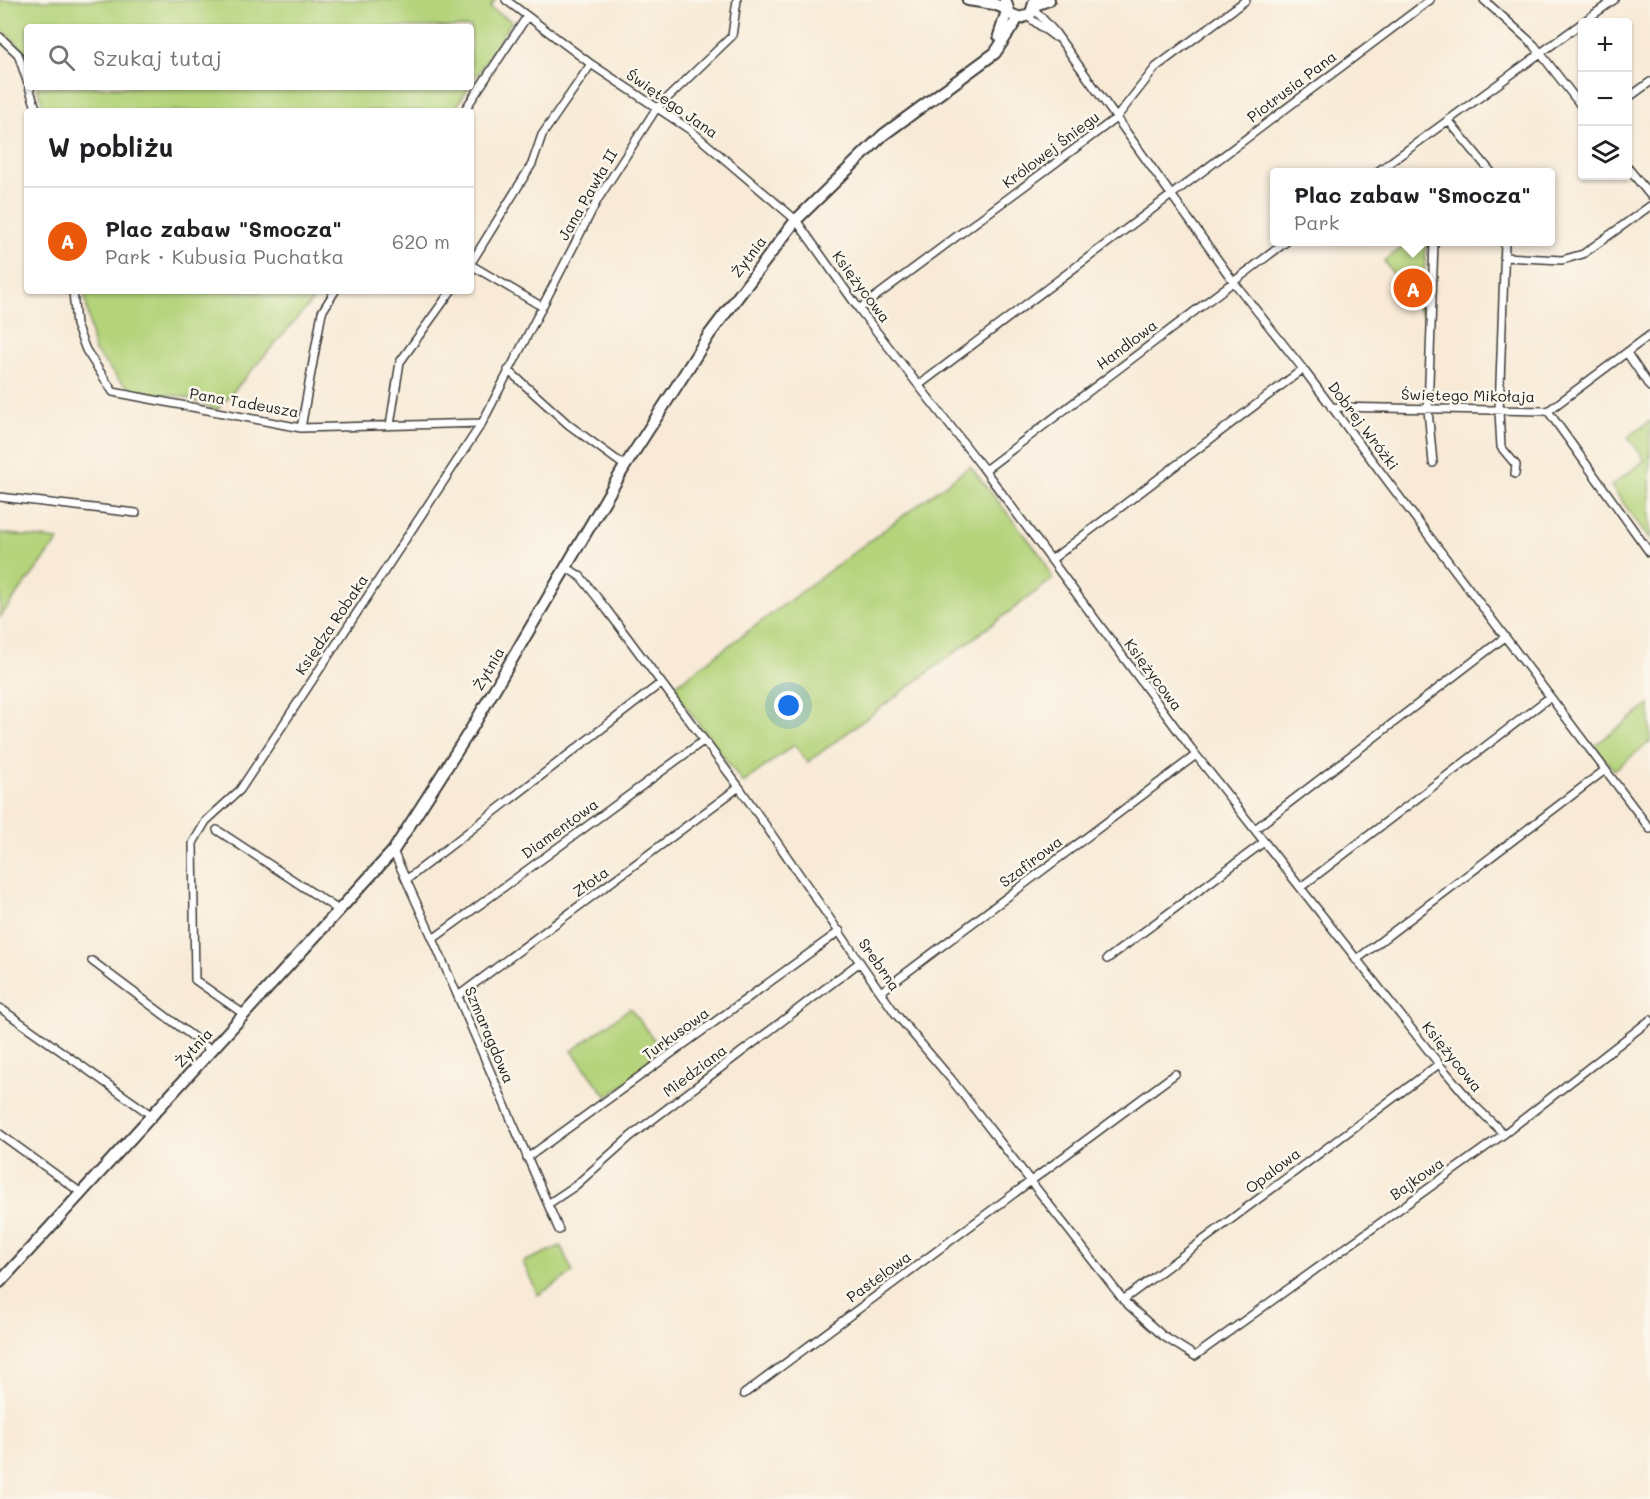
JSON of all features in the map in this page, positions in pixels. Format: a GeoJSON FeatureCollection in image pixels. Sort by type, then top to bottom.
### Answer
{"type":"FeatureCollection","features":[{"type":"Feature","properties":{"kind":"street","name":"Świętego Jana"},"geometry":{"type":"LineString","coordinates":[[506,0],[526,18],[591,64],[689,129],[796,220]]}},
{"type":"Feature","properties":{"kind":"street","name":"Jana Pawła II"},"geometry":{"type":"LineString","coordinates":[[482,423],[598,199],[656,109],[732,36],[737,0]]}},
{"type":"Feature","properties":{"kind":"street"},"geometry":{"type":"LineString","coordinates":[[968,0],[1030,10],[1049,0]]}},
{"type":"Feature","properties":{"kind":"street","name":"Królowej Śniegu"},"geometry":{"type":"LineString","coordinates":[[859,309],[1116,118],[1156,67],[1246,0]]}},
{"type":"Feature","properties":{"kind":"street","name":"Piotrusia Pana"},"geometry":{"type":"LineString","coordinates":[[919,385],[1430,0]]}},
{"type":"Feature","properties":{"kind":"street"},"geometry":{"type":"LineString","coordinates":[[1484,0],[1541,53],[1578,102]]}},
{"type":"Feature","properties":{"kind":"street"},"geometry":{"type":"LineString","coordinates":[[1590,18],[1614,0]]}},
{"type":"Feature","properties":{"kind":"street","name":"Żytnia"},"geometry":{"type":"LineString","coordinates":[[982,61],[996,42],[1006,7]]}},
{"type":"Feature","properties":{"kind":"street","name":"Żytnia"},"geometry":{"type":"LineString","coordinates":[[0,1282],[393,851],[473,726],[625,466],[709,335],[796,220],[883,135],[998,49],[1030,10]]}},
{"type":"Feature","properties":{"kind":"street","name":"Dobrej Wróżki"},"geometry":{"type":"LineString","coordinates":[[1030,10],[1057,38],[1233,281],[1303,369],[1650,829]]}},
{"type":"Feature","properties":{"kind":"street"},"geometry":{"type":"LineString","coordinates":[[466,108],[526,18]]}},
{"type":"Feature","properties":{"kind":"street"},"geometry":{"type":"LineString","coordinates":[[1382,168],[1578,27]]}},
{"type":"Feature","properties":{"kind":"street"},"geometry":{"type":"LineString","coordinates":[[0,37],[18,54],[24,72]]}},
{"type":"Feature","properties":{"kind":"street"},"geometry":{"type":"LineString","coordinates":[[474,259],[532,164],[542,135],[591,64]]}},
{"type":"Feature","properties":{"kind":"street"},"geometry":{"type":"LineString","coordinates":[[1632,95],[1650,82]]}},
{"type":"Feature","properties":{"kind":"street"},"geometry":{"type":"LineString","coordinates":[[30,90],[36,108]]}},
{"type":"Feature","properties":{"kind":"street"},"geometry":{"type":"LineString","coordinates":[[1448,120],[1488,168]]}},
{"type":"Feature","properties":{"kind":"street"},"geometry":{"type":"LineString","coordinates":[[1632,173],[1650,195]]}},
{"type":"Feature","properties":{"kind":"street"},"geometry":{"type":"LineString","coordinates":[[1504,257],[1572,259],[1583,254],[1650,206]]}},
{"type":"Feature","properties":{"kind":"street","name":"Księżycowa"},"geometry":{"type":"LineString","coordinates":[[796,220],[859,309],[984,470],[1196,755],[1439,1064],[1473,1104],[1504,1134]]}},
{"type":"Feature","properties":{"kind":"street","name":"Handlowa"},"geometry":{"type":"LineString","coordinates":[[984,470],[1281,246]]}},
{"type":"Feature","properties":{"kind":"street"},"geometry":{"type":"LineString","coordinates":[[1433,463],[1428,410],[1434,246]]}},
{"type":"Feature","properties":{"kind":"street"},"geometry":{"type":"LineString","coordinates":[[1505,246],[1499,411],[1502,447],[1516,465],[1515,474]]}},
{"type":"Feature","properties":{"kind":"street"},"geometry":{"type":"LineString","coordinates":[[474,266],[541,306]]}},
{"type":"Feature","properties":{"kind":"street","name":"Pana Tadeusza"},"geometry":{"type":"LineString","coordinates":[[72,294],[76,325],[86,350],[113,392],[301,428],[482,423]]}},
{"type":"Feature","properties":{"kind":"street"},"geometry":{"type":"LineString","coordinates":[[301,428],[322,312],[333,294]]}},
{"type":"Feature","properties":{"kind":"street"},"geometry":{"type":"LineString","coordinates":[[390,425],[400,362],[449,294]]}},
{"type":"Feature","properties":{"kind":"street","name":"Świętego Mikołaja"},"geometry":{"type":"LineString","coordinates":[[1331,407],[1548,411],[1650,335]]}},
{"type":"Feature","properties":{"kind":"street"},"geometry":{"type":"LineString","coordinates":[[1627,353],[1650,387]]}},
{"type":"Feature","properties":{"kind":"street"},"geometry":{"type":"LineString","coordinates":[[1051,561],[1303,369]]}},
{"type":"Feature","properties":{"kind":"street"},"geometry":{"type":"LineString","coordinates":[[508,370],[569,425],[625,466]]}},
{"type":"Feature","properties":{"kind":"street"},"geometry":{"type":"LineString","coordinates":[[1548,411],[1650,553]]}},
{"type":"Feature","properties":{"kind":"street","name":"Księdza Robaka"},"geometry":{"type":"LineString","coordinates":[[245,1015],[195,980],[193,843],[206,821],[240,790],[482,423]]}},
{"type":"Feature","properties":{"kind":"street"},"geometry":{"type":"LineString","coordinates":[[0,497],[136,513]]}},
{"type":"Feature","properties":{"kind":"street","name":"Srebrna"},"geometry":{"type":"LineString","coordinates":[[567,567],[581,577],[739,787],[895,1012],[1123,1300],[1162,1336],[1195,1356]]}},
{"type":"Feature","properties":{"kind":"street"},"geometry":{"type":"LineString","coordinates":[[1255,829],[1506,637]]}},
{"type":"Feature","properties":{"kind":"street"},"geometry":{"type":"LineString","coordinates":[[406,880],[661,682]]}},
{"type":"Feature","properties":{"kind":"street"},"geometry":{"type":"LineString","coordinates":[[1302,887],[1550,697]]}},
{"type":"Feature","properties":{"kind":"street","name":"Diamentowa"},"geometry":{"type":"LineString","coordinates":[[433,939],[704,741]]}},
{"type":"Feature","properties":{"kind":"street","name":"Szafirowa"},"geometry":{"type":"LineString","coordinates":[[882,991],[1196,755]]}},
{"type":"Feature","properties":{"kind":"street"},"geometry":{"type":"LineString","coordinates":[[1356,960],[1605,770]]}},
{"type":"Feature","properties":{"kind":"street","name":"Złota"},"geometry":{"type":"LineString","coordinates":[[458,996],[739,787]]}},
{"type":"Feature","properties":{"kind":"street"},"geometry":{"type":"LineString","coordinates":[[217,830],[339,910]]}},
{"type":"Feature","properties":{"kind":"street"},"geometry":{"type":"LineString","coordinates":[[1107,959],[1264,842]]}},
{"type":"Feature","properties":{"kind":"street","name":"Szmaragdowa"},"geometry":{"type":"LineString","coordinates":[[393,851],[559,1230]]}},
{"type":"Feature","properties":{"kind":"street","name":"Turkusowa"},"geometry":{"type":"LineString","coordinates":[[527,1158],[840,932]]}},
{"type":"Feature","properties":{"kind":"street"},"geometry":{"type":"LineString","coordinates":[[92,961],[212,1051]]}},
{"type":"Feature","properties":{"kind":"street","name":"Miedziana"},"geometry":{"type":"LineString","coordinates":[[548,1204],[575,1186],[631,1136],[860,962]]}},
{"type":"Feature","properties":{"kind":"street"},"geometry":{"type":"LineString","coordinates":[[0,1008],[151,1115]]}},
{"type":"Feature","properties":{"kind":"street","name":"Bajkowa"},"geometry":{"type":"LineString","coordinates":[[1195,1356],[1504,1134],[1650,1020]]}},
{"type":"Feature","properties":{"kind":"street","name":"Opalowa"},"geometry":{"type":"LineString","coordinates":[[1123,1300],[1439,1064]]}},
{"type":"Feature","properties":{"kind":"street","name":"Pastelowa"},"geometry":{"type":"LineString","coordinates":[[744,1394],[1175,1074]]}},
{"type":"Feature","properties":{"kind":"street"},"geometry":{"type":"LineString","coordinates":[[0,1134],[80,1192]]}},
{"type":"Feature","properties":{"kind":"green space"},"geometry":{"type":"Polygon","coordinates":[[[0,0],[495,0],[490,8],[512,21],[474,79],[474,24],[24,24],[24,52],[0,28],[0,0]]]}},
{"type":"Feature","properties":{"kind":"green space"},"geometry":{"type":"Polygon","coordinates":[[[38,90],[467,90],[456,108],[44,108],[38,90]]]}},
{"type":"Feature","properties":{"kind":"green space"},"geometry":{"type":"Polygon","coordinates":[[[1405,246],[1426,246],[1422,315],[1384,261],[1405,246]]]}},
{"type":"Feature","properties":{"kind":"green space"},"geometry":{"type":"Polygon","coordinates":[[[85,294],[318,294],[217,410],[185,397],[135,391],[119,380],[94,350],[85,294]]]}},
{"type":"Feature","properties":{"kind":"green space"},"geometry":{"type":"Polygon","coordinates":[[[1650,421],[1650,540],[1611,486],[1645,460],[1628,437],[1650,421]]]}},
{"type":"Feature","properties":{"kind":"green space"},"geometry":{"type":"Polygon","coordinates":[[[970,466],[1043,558],[1053,579],[808,762],[794,745],[743,783],[672,688],[970,466]]]}},
{"type":"Feature","properties":{"kind":"green space"},"geometry":{"type":"Polygon","coordinates":[[[0,533],[59,540],[0,617],[0,533]]]}},
{"type":"Feature","properties":{"kind":"green space"},"geometry":{"type":"Polygon","coordinates":[[[1650,704],[1650,742],[1614,770],[1594,746],[1650,704]]]}},
{"type":"Feature","properties":{"kind":"green space"},"geometry":{"type":"Polygon","coordinates":[[[630,1008],[665,1054],[607,1097],[572,1051],[630,1008]]]}},
{"type":"Feature","properties":{"kind":"green space"},"geometry":{"type":"Polygon","coordinates":[[[561,1246],[573,1273],[538,1295],[523,1262],[561,1246]]]}},
{"type":"Feature","properties":{"kind":"place","name":"Plac zabaw \"Smocza\""},"geometry":{"type":"Point","coordinates":[1413,288]}}]}
